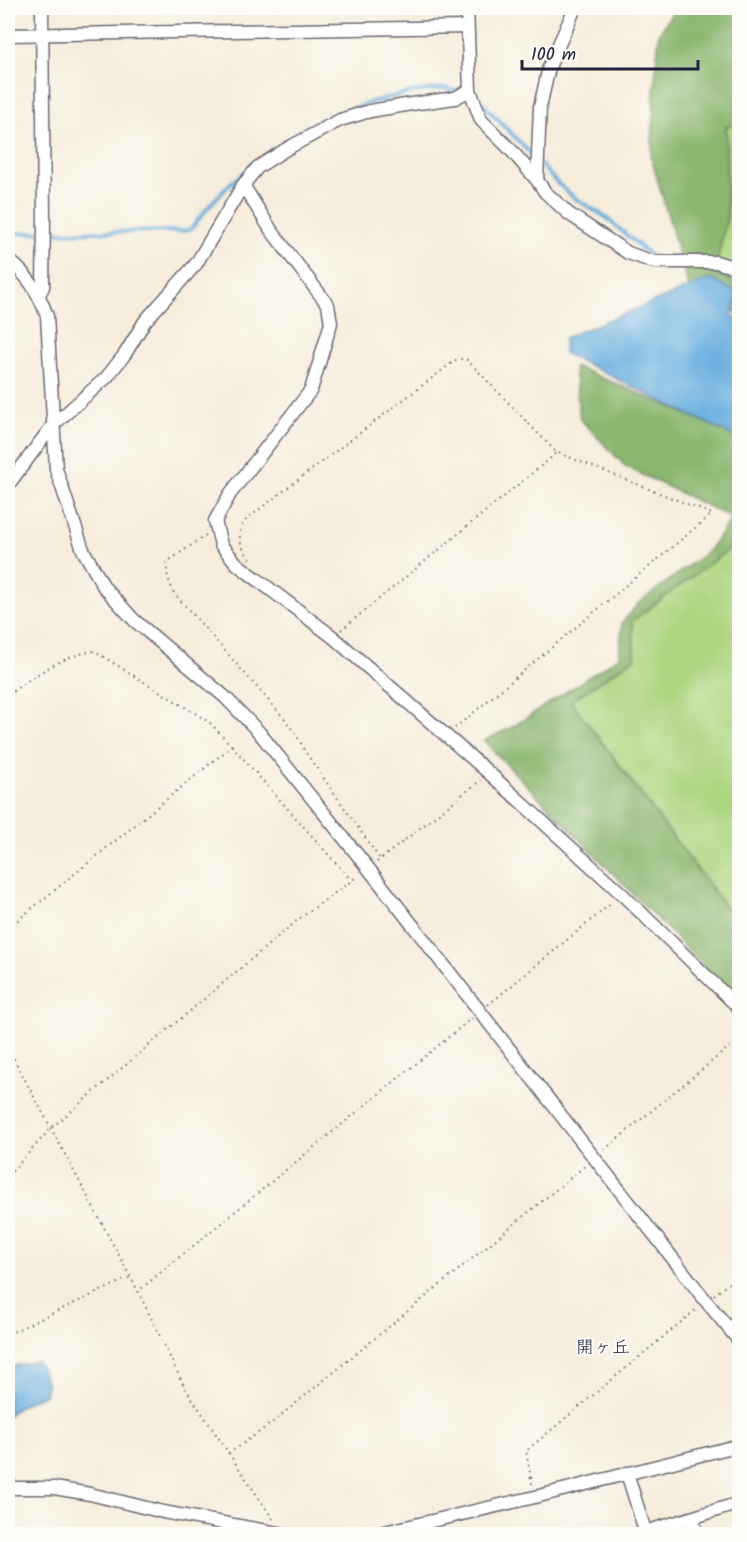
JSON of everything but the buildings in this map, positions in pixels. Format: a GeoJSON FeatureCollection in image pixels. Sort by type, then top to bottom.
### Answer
{"type":"FeatureCollection","features":[{"type":"Feature","properties":{"kind":"street"},"geometry":{"type":"LineString","coordinates":[[39,295],[43,287],[44,230],[42,8]]}},
{"type":"Feature","properties":{"kind":"street"},"geometry":{"type":"LineString","coordinates":[[467,8],[470,90],[481,120],[511,150],[545,192],[569,214],[628,253],[654,262],[716,262],[740,269]]}},
{"type":"Feature","properties":{"kind":"street"},"geometry":{"type":"LineString","coordinates":[[537,180],[540,107],[549,67],[575,8]]}},
{"type":"Feature","properties":{"kind":"street"},"geometry":{"type":"LineString","coordinates":[[8,35],[467,27]]}},
{"type":"Feature","properties":{"kind":"street"},"geometry":{"type":"LineString","coordinates":[[8,485],[53,425],[107,377],[125,354],[145,321],[196,264],[243,184],[258,167],[340,120],[370,111],[455,99],[470,90]]}},
{"type":"Feature","properties":{"kind":"street"},"geometry":{"type":"LineString","coordinates":[[243,184],[271,230],[328,305],[331,323],[311,390],[230,494],[214,521],[221,545],[237,564],[333,637],[489,773],[622,895],[740,1009]]}},
{"type":"Feature","properties":{"kind":"street"},"geometry":{"type":"LineString","coordinates":[[8,260],[25,275],[39,295],[47,316],[56,469],[82,550],[104,587],[134,620],[225,698],[258,731],[740,1342]]}},
{"type":"Feature","properties":{"kind":"street"},"geometry":{"type":"LineString","coordinates":[[376,1534],[535,1497],[740,1445]]}},
{"type":"Feature","properties":{"kind":"street"},"geometry":{"type":"LineString","coordinates":[[627,1473],[645,1533],[740,1503]]}},
{"type":"Feature","properties":{"kind":"street"},"geometry":{"type":"LineString","coordinates":[[8,1488],[54,1488],[90,1494],[163,1512],[283,1534]]}},
{"type":"Feature","properties":{"kind":"street"},"geometry":{"type":"LineString","coordinates":[[692,1518],[697,1534]]}},
{"type":"Feature","properties":{"kind":"path"},"geometry":{"type":"LineString","coordinates":[[252,575],[254,563],[239,541],[243,523],[457,359],[466,359],[556,452],[712,514],[446,735]]}},
{"type":"Feature","properties":{"kind":"path"},"geometry":{"type":"LineString","coordinates":[[333,637],[556,452]]}},
{"type":"Feature","properties":{"kind":"path"},"geometry":{"type":"LineString","coordinates":[[216,528],[167,562],[169,582],[174,593],[285,719],[380,859]]}},
{"type":"Feature","properties":{"kind":"path"},"geometry":{"type":"LineString","coordinates":[[8,695],[26,681],[60,661],[94,651],[209,722],[351,880]]}},
{"type":"Feature","properties":{"kind":"path"},"geometry":{"type":"LineString","coordinates":[[8,928],[232,746]]}},
{"type":"Feature","properties":{"kind":"path"},"geometry":{"type":"LineString","coordinates":[[8,1176],[51,1128],[299,919],[489,773]]}},
{"type":"Feature","properties":{"kind":"path"},"geometry":{"type":"LineString","coordinates":[[138,1291],[622,895]]}},
{"type":"Feature","properties":{"kind":"path"},"geometry":{"type":"LineString","coordinates":[[228,1453],[273,1422],[740,1038]]}},
{"type":"Feature","properties":{"kind":"path"},"geometry":{"type":"LineString","coordinates":[[8,1048],[131,1277],[185,1388],[283,1534]]}},
{"type":"Feature","properties":{"kind":"path"},"geometry":{"type":"LineString","coordinates":[[535,1497],[526,1450],[740,1274]]}},
{"type":"Feature","properties":{"kind":"path"},"geometry":{"type":"LineString","coordinates":[[8,1334],[131,1277]]}},
{"type":"Feature","properties":{"kind":"green space"},"geometry":{"type":"Polygon","coordinates":[[[675,8],[739,8],[739,123],[726,127],[727,218],[714,273],[739,286],[739,314],[688,286],[651,157],[659,34],[675,8]]]}},
{"type":"Feature","properties":{"kind":"green space"},"geometry":{"type":"Polygon","coordinates":[[[739,123],[739,286],[714,274],[727,218],[726,126],[739,123]]]}},
{"type":"Feature","properties":{"kind":"green space"},"geometry":{"type":"Polygon","coordinates":[[[574,366],[739,436],[739,542],[632,621],[635,658],[571,701],[739,925],[739,1003],[484,741],[516,725],[619,657],[622,623],[639,603],[709,550],[732,518],[626,467],[580,419],[574,366]]]}},
{"type":"Feature","properties":{"kind":"green space"},"geometry":{"type":"Polygon","coordinates":[[[739,542],[739,925],[571,701],[635,658],[631,621],[739,542]]]}},
{"type":"Feature","properties":{"kind":"water"},"geometry":{"type":"Polygon","coordinates":[[[710,279],[739,293],[732,315],[739,320],[739,439],[564,353],[564,338],[710,279]]]}},
{"type":"Feature","properties":{"kind":"water"},"geometry":{"type":"Polygon","coordinates":[[[37,1361],[47,1385],[45,1395],[20,1406],[8,1416],[8,1367],[37,1361]]]}},
{"type":"Feature","properties":{"kind":"waterway"},"geometry":{"type":"LineString","coordinates":[[298,136],[336,115],[371,102],[413,92],[444,88],[461,92]]}},
{"type":"Feature","properties":{"kind":"waterway"},"geometry":{"type":"LineString","coordinates":[[479,100],[534,157]]}},
{"type":"Feature","properties":{"kind":"waterway"},"geometry":{"type":"LineString","coordinates":[[268,154],[282,145]]}},
{"type":"Feature","properties":{"kind":"waterway"},"geometry":{"type":"LineString","coordinates":[[541,165],[576,199],[604,216],[650,255]]}},
{"type":"Feature","properties":{"kind":"waterway"},"geometry":{"type":"LineString","coordinates":[[8,233],[185,231],[191,229],[231,183],[250,168]]}},
{"type":"Feature","properties":{"kind":"district","name":"開ヶ丘"},"geometry":{"type":"Point","coordinates":[603,1348]}}]}
